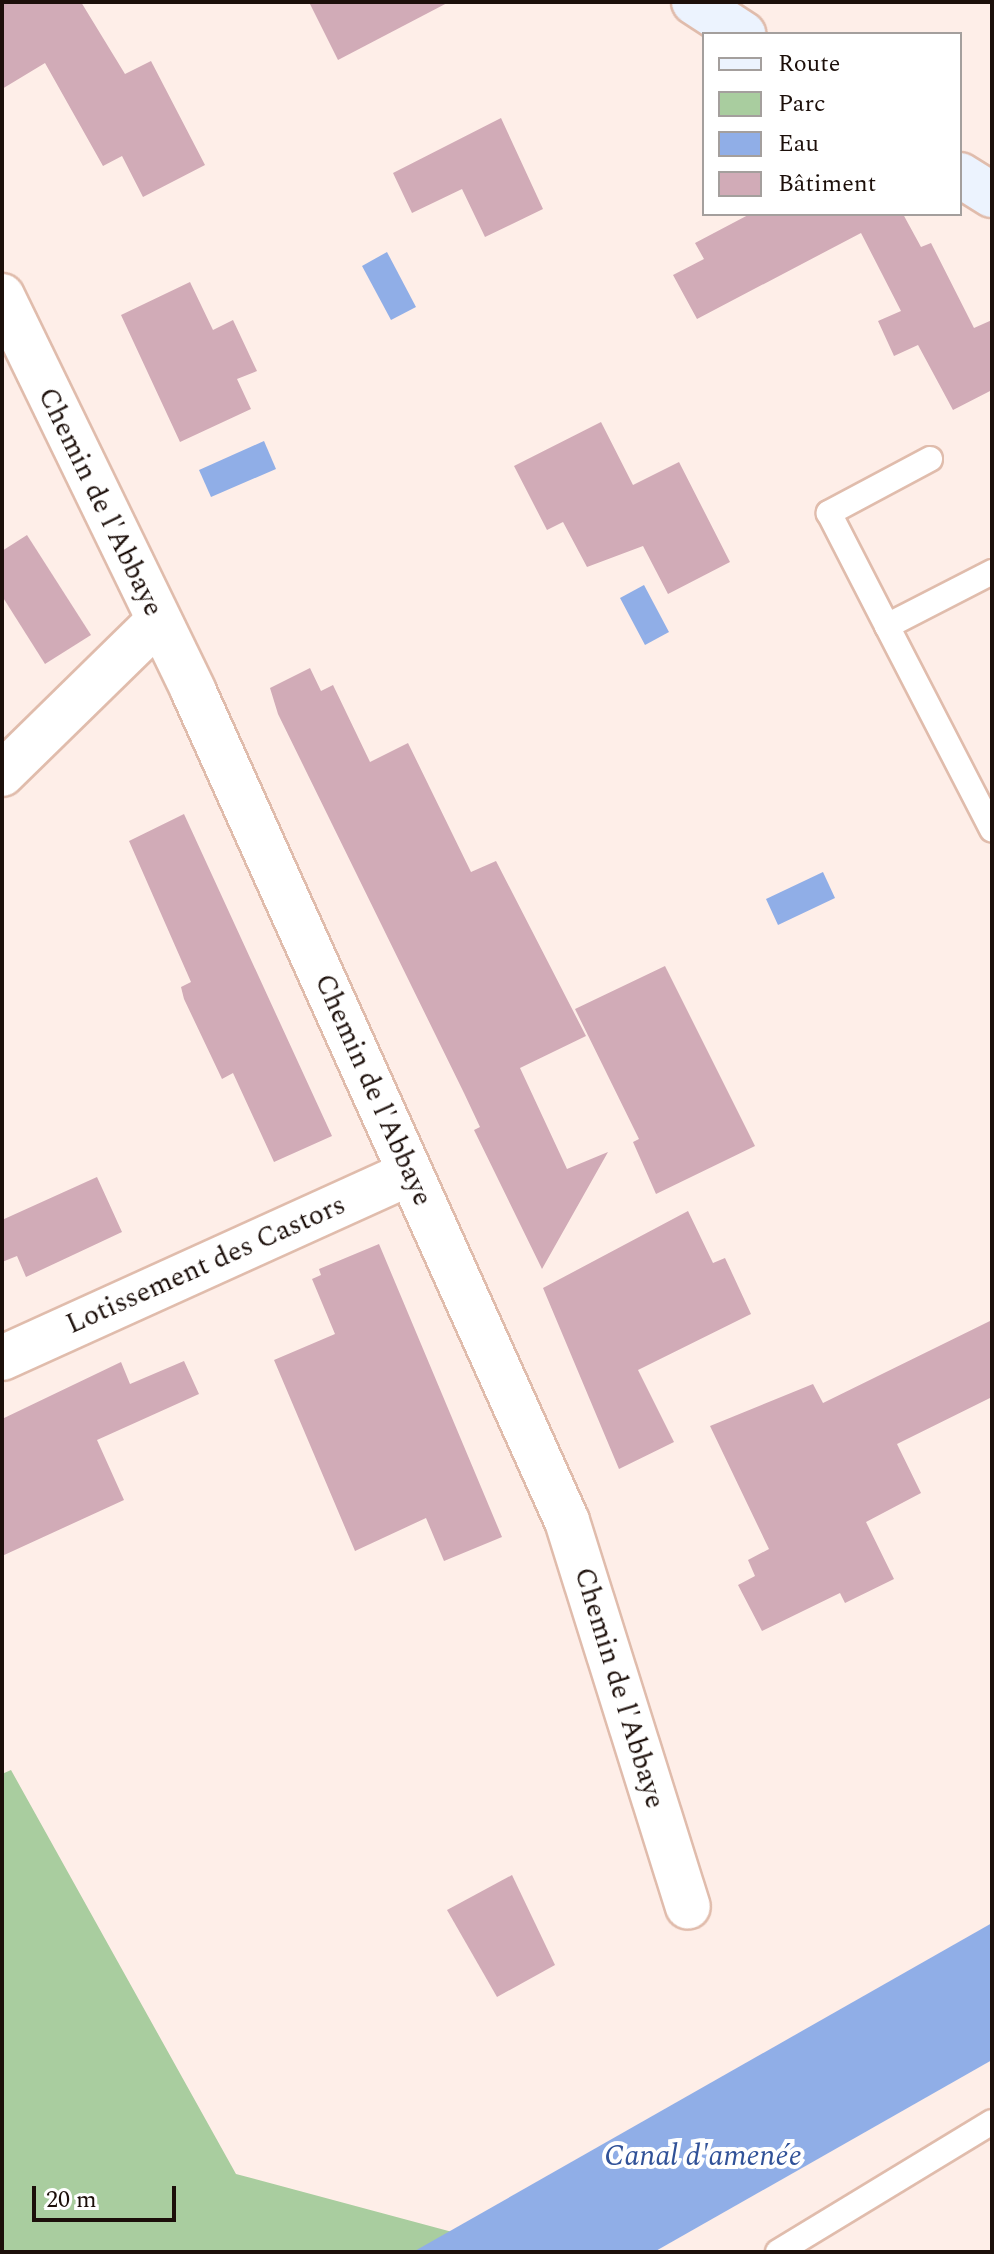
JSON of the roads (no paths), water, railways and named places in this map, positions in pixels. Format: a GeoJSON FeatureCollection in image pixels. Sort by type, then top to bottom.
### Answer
{"type":"FeatureCollection","features":[{"type":"Feature","properties":{"kind":"main road"},"geometry":{"type":"LineString","coordinates":[[694,2],[740,32]]}},
{"type":"Feature","properties":{"kind":"main road"},"geometry":{"type":"LineString","coordinates":[[962,176],[992,195]]}},
{"type":"Feature","properties":{"kind":"street","name":"Chemin de l'Abbaye"},"geometry":{"type":"LineString","coordinates":[[2,296],[157,622],[567,1521],[688,1906]]}},
{"type":"Feature","properties":{"kind":"street"},"geometry":{"type":"LineString","coordinates":[[2,774],[157,622]]}},
{"type":"Feature","properties":{"kind":"street","name":"Lotissement des Castors"},"geometry":{"type":"LineString","coordinates":[[2,1358],[410,1173]]}},
{"type":"Feature","properties":{"kind":"lane"},"geometry":{"type":"LineString","coordinates":[[930,459],[829,513],[992,829]]}},
{"type":"Feature","properties":{"kind":"lane"},"geometry":{"type":"LineString","coordinates":[[887,626],[992,572]]}},
{"type":"Feature","properties":{"kind":"lane"},"geometry":{"type":"LineString","coordinates":[[778,2252],[992,2122]]}},
{"type":"Feature","properties":{"kind":"water"},"geometry":{"type":"Polygon","coordinates":[[[387,252],[416,307],[391,320],[362,266],[387,252]]]}},
{"type":"Feature","properties":{"kind":"water"},"geometry":{"type":"Polygon","coordinates":[[[264,441],[276,469],[211,497],[199,470],[264,441]]]}},
{"type":"Feature","properties":{"kind":"water"},"geometry":{"type":"Polygon","coordinates":[[[644,585],[669,632],[645,645],[620,598],[644,585]]]}},
{"type":"Feature","properties":{"kind":"water"},"geometry":{"type":"Polygon","coordinates":[[[823,872],[835,898],[778,925],[766,899],[823,872]]]}},
{"type":"Feature","properties":{"kind":"water","name":"Canal d'amenée"},"geometry":{"type":"Polygon","coordinates":[[[992,1923],[992,2060],[654,2252],[413,2252],[992,1923]]]}}]}
